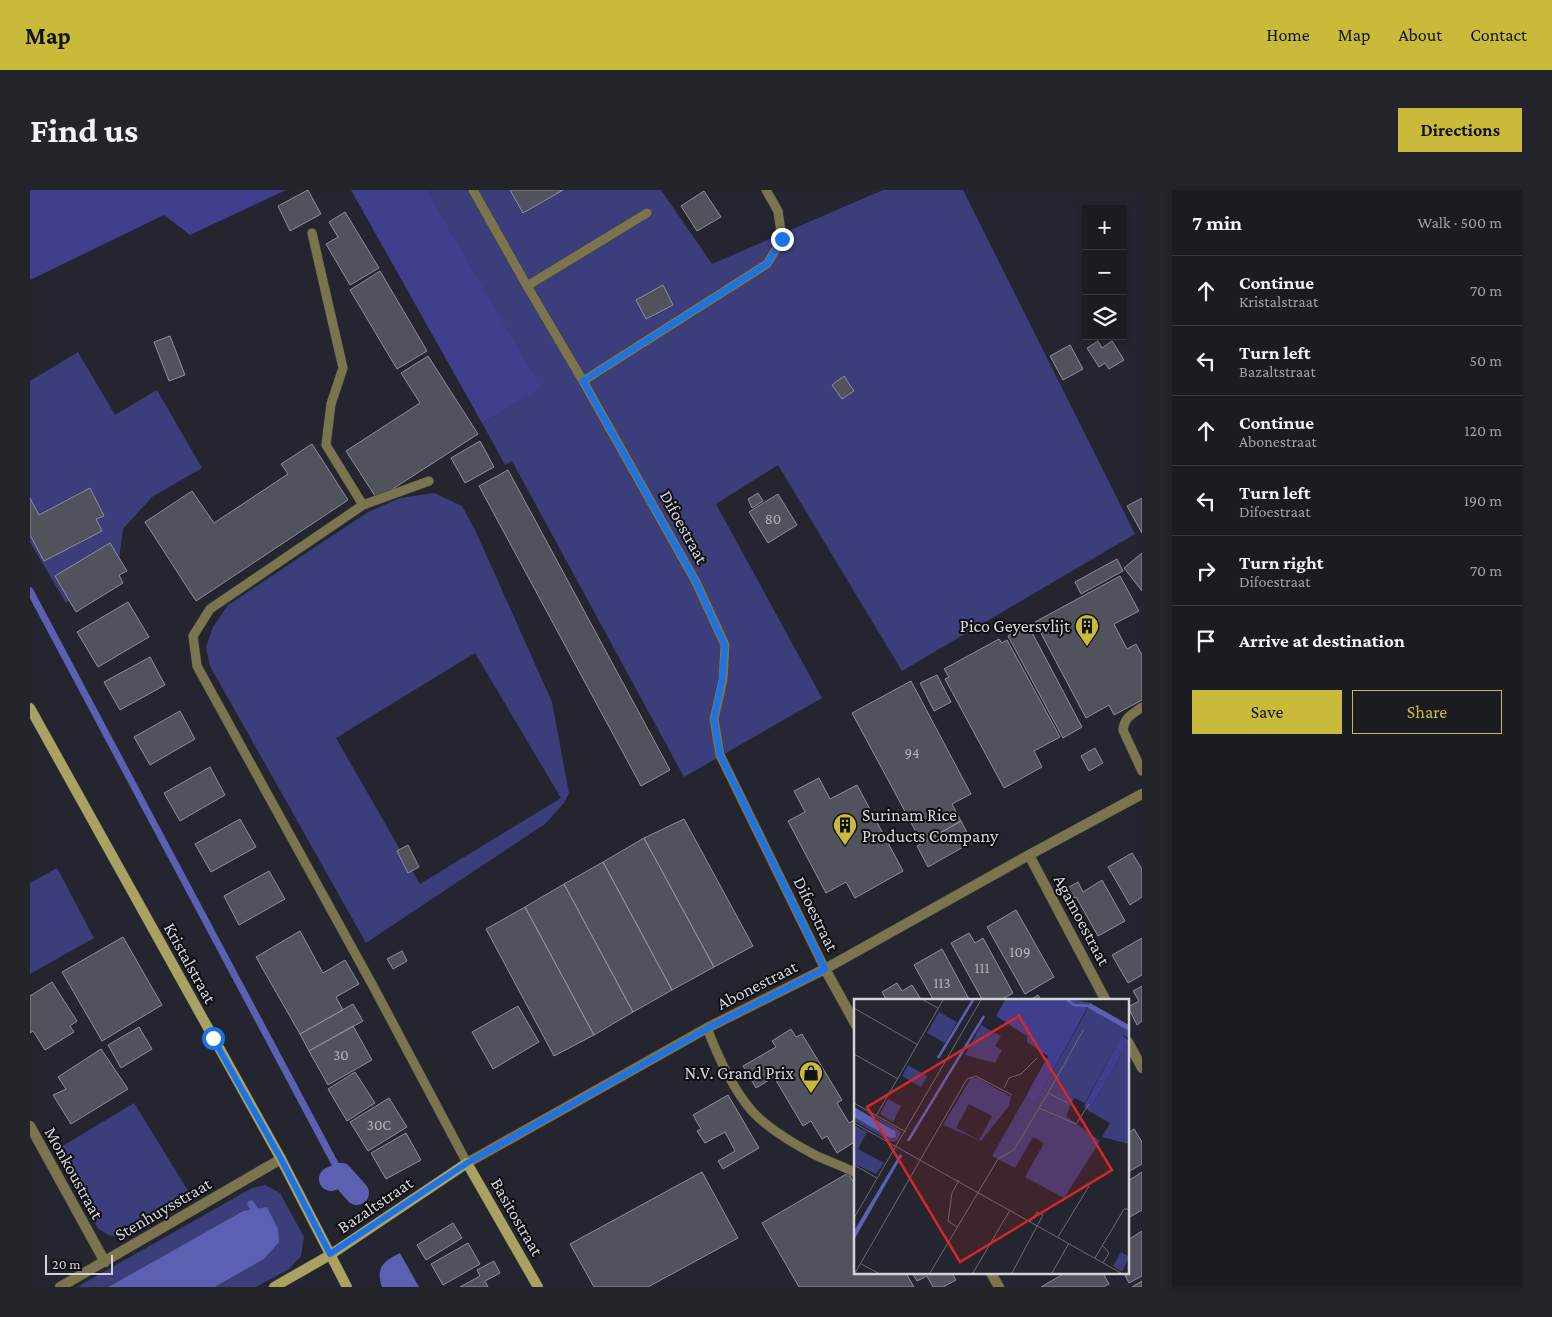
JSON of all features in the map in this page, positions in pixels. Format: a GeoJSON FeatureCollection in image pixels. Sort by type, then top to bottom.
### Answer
{"type":"FeatureCollection","features":[{"type":"Feature","properties":{"kind":"street","name":"Kristalstraat"},"geometry":{"type":"LineString","coordinates":[[30,708],[281,1159],[347,1287]]}},
{"type":"Feature","properties":{"kind":"street","name":"Abonestraat"},"geometry":{"type":"LineString","coordinates":[[467,1163],[708,1028],[825,969],[1142,794]]}},
{"type":"Feature","properties":{"kind":"street","name":"Agamoestraat"},"geometry":{"type":"LineString","coordinates":[[1029,855],[1105,999]]}},
{"type":"Feature","properties":{"kind":"street","name":"Difoestraat"},"geometry":{"type":"LineString","coordinates":[[825,969],[854,1021]]}},
{"type":"Feature","properties":{"kind":"street"},"geometry":{"type":"LineString","coordinates":[[1130,1046],[1142,1068]]}},
{"type":"Feature","properties":{"kind":"street","name":"Monkoustraat"},"geometry":{"type":"LineString","coordinates":[[30,1126],[105,1262]]}},
{"type":"Feature","properties":{"kind":"street","name":"Stenhuysstraat"},"geometry":{"type":"LineString","coordinates":[[60,1287],[281,1159]]}},
{"type":"Feature","properties":{"kind":"street","name":"Bazaltstraat"},"geometry":{"type":"LineString","coordinates":[[274,1287],[330,1254],[467,1163]]}},
{"type":"Feature","properties":{"kind":"street","name":"Basitostraat"},"geometry":{"type":"LineString","coordinates":[[467,1163],[538,1287]]}},
{"type":"Feature","properties":{"kind":"street"},"geometry":{"type":"LineString","coordinates":[[992,1274],[999,1287]]}},
{"type":"Feature","properties":{"kind":"lane","name":"Difoestraat"},"geometry":{"type":"LineString","coordinates":[[473,190],[696,582],[725,646],[722,680],[714,719],[720,755],[825,969]]}},
{"type":"Feature","properties":{"kind":"lane"},"geometry":{"type":"LineString","coordinates":[[583,381],[767,264],[782,239],[778,211],[766,190]]}},
{"type":"Feature","properties":{"kind":"lane"},"geometry":{"type":"LineString","coordinates":[[527,286],[647,213]]}},
{"type":"Feature","properties":{"kind":"lane"},"geometry":{"type":"LineString","coordinates":[[312,233],[343,368],[332,404],[326,445],[363,505]]}},
{"type":"Feature","properties":{"kind":"lane"},"geometry":{"type":"LineString","coordinates":[[429,481],[363,505],[210,608],[193,636],[197,666],[374,986],[467,1163]]}},
{"type":"Feature","properties":{"kind":"lane"},"geometry":{"type":"LineString","coordinates":[[1142,707],[1126,718],[1123,730],[1142,771]]}},
{"type":"Feature","properties":{"kind":"lane"},"geometry":{"type":"LineString","coordinates":[[708,1028],[720,1059],[734,1085],[751,1110],[772,1128],[799,1146],[818,1157],[854,1172]]}},
{"type":"Feature","properties":{"kind":"shaded area"},"geometry":{"type":"Polygon","coordinates":[[[30,190],[286,190],[190,235],[164,215],[30,280],[30,190]]]}},
{"type":"Feature","properties":{"kind":"shaded area"},"geometry":{"type":"Polygon","coordinates":[[[351,190],[427,190],[541,388],[482,423],[351,190]]]}},
{"type":"Feature","properties":{"kind":"shaded area"},"geometry":{"type":"Polygon","coordinates":[[[427,190],[661,190],[712,264],[883,190],[963,190],[1135,534],[902,671],[778,465],[716,504],[822,698],[684,777],[512,461],[505,465],[482,423],[540,388],[427,190]]]}},
{"type":"Feature","properties":{"kind":"shaded area"},"geometry":{"type":"Polygon","coordinates":[[[78,352],[115,415],[157,390],[202,468],[152,497],[123,529],[117,574],[66,603],[30,542],[30,381],[78,352]]]}},
{"type":"Feature","properties":{"kind":"shaded area"},"geometry":{"type":"Polygon","coordinates":[[[434,493],[462,506],[476,532],[552,702],[569,793],[564,803],[545,824],[366,943],[210,666],[206,647],[213,627],[228,605],[368,512],[400,498],[434,493]],[[475,653],[336,738],[420,884],[561,798],[475,653]]]}},
{"type":"Feature","properties":{"kind":"shaded area"},"geometry":{"type":"Polygon","coordinates":[[[57,868],[94,938],[30,974],[30,883],[57,868]]]}},
{"type":"Feature","properties":{"kind":"shaded area"},"geometry":{"type":"Polygon","coordinates":[[[134,1103],[192,1197],[120,1238],[98,1229],[56,1150],[134,1103]]]}},
{"type":"Feature","properties":{"kind":"shaded area"},"geometry":{"type":"Polygon","coordinates":[[[265,1185],[280,1193],[304,1237],[301,1256],[289,1269],[256,1287],[215,1287],[264,1259],[243,1211],[108,1287],[77,1287],[252,1188],[265,1185]]]}},
{"type":"Feature","properties":{"kind":"shaded area"},"geometry":{"type":"Polygon","coordinates":[[[267,1207],[278,1229],[279,1242],[264,1259],[215,1287],[108,1287],[243,1211],[267,1207]]]}},
{"type":"Feature","properties":{"kind":"shaded area"},"geometry":{"type":"Polygon","coordinates":[[[400,1253],[419,1287],[382,1287],[380,1270],[382,1265],[400,1253]]]}},
{"type":"Feature","properties":{"kind":"building"},"geometry":{"type":"Polygon","coordinates":[[[308,190],[321,214],[290,231],[278,206],[308,190]]]}},
{"type":"Feature","properties":{"kind":"building"},"geometry":{"type":"Polygon","coordinates":[[[510,190],[563,190],[523,213],[510,190]]]}},
{"type":"Feature","properties":{"kind":"building"},"geometry":{"type":"Polygon","coordinates":[[[704,191],[721,217],[697,231],[681,206],[704,191]]]}},
{"type":"Feature","properties":{"kind":"building"},"geometry":{"type":"Polygon","coordinates":[[[345,212],[379,268],[350,285],[326,244],[338,237],[329,222],[345,212]]]}},
{"type":"Feature","properties":{"kind":"building"},"geometry":{"type":"Polygon","coordinates":[[[380,271],[427,351],[397,369],[350,290],[380,271]]]}},
{"type":"Feature","properties":{"kind":"building"},"geometry":{"type":"Polygon","coordinates":[[[663,285],[673,305],[646,319],[636,300],[663,285]]]}},
{"type":"Feature","properties":{"kind":"building"},"geometry":{"type":"Polygon","coordinates":[[[170,336],[185,375],[169,381],[154,342],[170,336]]]}},
{"type":"Feature","properties":{"kind":"building"},"geometry":{"type":"Polygon","coordinates":[[[1098,341],[1102,348],[1112,341],[1124,360],[1109,369],[1105,363],[1099,367],[1087,348],[1098,341]]]}},
{"type":"Feature","properties":{"kind":"building"},"geometry":{"type":"Polygon","coordinates":[[[1070,345],[1083,369],[1063,380],[1050,356],[1070,345]]]}},
{"type":"Feature","properties":{"kind":"building"},"geometry":{"type":"Polygon","coordinates":[[[428,356],[478,434],[377,499],[346,451],[420,403],[401,373],[428,356]]]}},
{"type":"Feature","properties":{"kind":"building"},"geometry":{"type":"Polygon","coordinates":[[[844,376],[854,391],[842,399],[832,385],[844,376]]]}},
{"type":"Feature","properties":{"kind":"building"},"geometry":{"type":"Polygon","coordinates":[[[480,441],[494,467],[465,483],[451,458],[480,441]]]}},
{"type":"Feature","properties":{"kind":"building"},"geometry":{"type":"Polygon","coordinates":[[[312,444],[348,500],[196,601],[145,522],[192,491],[214,523],[288,474],[281,464],[312,444]]]}},
{"type":"Feature","properties":{"kind":"building"},"geometry":{"type":"Polygon","coordinates":[[[508,470],[670,770],[641,786],[479,486],[508,470]]]}},
{"type":"Feature","properties":{"kind":"building"},"geometry":{"type":"Polygon","coordinates":[[[90,488],[104,516],[96,519],[102,531],[44,561],[30,535],[30,498],[39,515],[90,488]]]}},
{"type":"Feature","properties":{"kind":"building"},"geometry":{"type":"Polygon","coordinates":[[[758,493],[763,501],[752,508],[748,499],[758,493]]]}},
{"type":"Feature","properties":{"kind":"building"},"geometry":{"type":"Polygon","coordinates":[[[778,494],[797,525],[768,543],[749,512],[778,494]]]}},
{"type":"Feature","properties":{"kind":"building"},"geometry":{"type":"Polygon","coordinates":[[[1142,498],[1142,533],[1127,506],[1142,498]]]}},
{"type":"Feature","properties":{"kind":"building"},"geometry":{"type":"Polygon","coordinates":[[[110,543],[127,571],[119,575],[123,583],[76,612],[55,576],[110,543]]]}},
{"type":"Feature","properties":{"kind":"building"},"geometry":{"type":"Polygon","coordinates":[[[1142,553],[1142,591],[1124,568],[1142,553]]]}},
{"type":"Feature","properties":{"kind":"building"},"geometry":{"type":"Polygon","coordinates":[[[1117,559],[1123,571],[1081,594],[1075,582],[1117,559]]]}},
{"type":"Feature","properties":{"kind":"building","name":"Pico Geyersvlijt"},"geometry":{"type":"Polygon","coordinates":[[[1120,576],[1139,611],[1114,624],[1127,649],[1136,644],[1142,655],[1142,700],[1114,715],[1109,705],[1086,718],[1035,622],[1120,576]]]}},
{"type":"Feature","properties":{"kind":"building"},"geometry":{"type":"Polygon","coordinates":[[[128,602],[149,637],[98,667],[77,632],[128,602]]]}},
{"type":"Feature","properties":{"kind":"building"},"geometry":{"type":"Polygon","coordinates":[[[1028,625],[1082,727],[1063,738],[1008,636],[1028,625]]]}},
{"type":"Feature","properties":{"kind":"building"},"geometry":{"type":"Polygon","coordinates":[[[999,639],[1002,643],[1007,640],[1060,737],[1034,751],[1042,767],[1004,788],[945,679],[949,677],[944,669],[999,639]]]}},
{"type":"Feature","properties":{"kind":"building"},"geometry":{"type":"Polygon","coordinates":[[[150,657],[165,685],[120,710],[104,682],[150,657]]]}},
{"type":"Feature","properties":{"kind":"building"},"geometry":{"type":"Polygon","coordinates":[[[937,675],[951,702],[934,711],[920,683],[937,675]]]}},
{"type":"Feature","properties":{"kind":"building"},"geometry":{"type":"Polygon","coordinates":[[[911,681],[971,794],[952,804],[961,821],[922,843],[852,713],[911,681]]]}},
{"type":"Feature","properties":{"kind":"building"},"geometry":{"type":"Polygon","coordinates":[[[180,711],[195,739],[150,765],[134,737],[180,711]]]}},
{"type":"Feature","properties":{"kind":"building"},"geometry":{"type":"Polygon","coordinates":[[[1095,748],[1103,763],[1089,771],[1081,756],[1095,748]]]}},
{"type":"Feature","properties":{"kind":"building"},"geometry":{"type":"Polygon","coordinates":[[[210,767],[225,795],[180,821],[164,793],[210,767]]]}},
{"type":"Feature","properties":{"kind":"building","name":"Surinam Rice Products Company"},"geometry":{"type":"Polygon","coordinates":[[[819,778],[830,799],[857,785],[903,871],[855,898],[846,882],[826,893],[788,821],[805,812],[794,791],[819,778]]]}},
{"type":"Feature","properties":{"kind":"building"},"geometry":{"type":"Polygon","coordinates":[[[240,819],[256,847],[211,872],[195,844],[240,819]]]}},
{"type":"Feature","properties":{"kind":"building"},"geometry":{"type":"Polygon","coordinates":[[[684,819],[753,946],[714,967],[644,838],[684,819]]]}},
{"type":"Feature","properties":{"kind":"building"},"geometry":{"type":"Polygon","coordinates":[[[961,821],[972,842],[928,867],[917,846],[961,821]]]}},
{"type":"Feature","properties":{"kind":"building"},"geometry":{"type":"Polygon","coordinates":[[[644,838],[714,967],[672,990],[603,862],[644,838]]]}},
{"type":"Feature","properties":{"kind":"building"},"geometry":{"type":"Polygon","coordinates":[[[408,845],[419,867],[408,873],[397,851],[408,845]]]}},
{"type":"Feature","properties":{"kind":"building"},"geometry":{"type":"Polygon","coordinates":[[[1132,853],[1142,869],[1142,897],[1130,905],[1108,867],[1132,853]]]}},
{"type":"Feature","properties":{"kind":"building"},"geometry":{"type":"Polygon","coordinates":[[[603,862],[672,990],[633,1012],[564,884],[603,862]]]}},
{"type":"Feature","properties":{"kind":"building"},"geometry":{"type":"Polygon","coordinates":[[[269,871],[285,899],[239,925],[224,896],[269,871]]]}},
{"type":"Feature","properties":{"kind":"building"},"geometry":{"type":"Polygon","coordinates":[[[1102,880],[1125,921],[1098,936],[1076,897],[1068,901],[1062,891],[1078,882],[1083,892],[1102,880]]]}},
{"type":"Feature","properties":{"kind":"building"},"geometry":{"type":"Polygon","coordinates":[[[564,884],[633,1012],[594,1035],[525,907],[564,884]]]}},
{"type":"Feature","properties":{"kind":"building"},"geometry":{"type":"Polygon","coordinates":[[[525,907],[594,1035],[554,1056],[486,929],[525,907]]]}},
{"type":"Feature","properties":{"kind":"building"},"geometry":{"type":"Polygon","coordinates":[[[1016,910],[1054,977],[1025,994],[987,927],[1016,910]]]}},
{"type":"Feature","properties":{"kind":"building"},"geometry":{"type":"Polygon","coordinates":[[[300,931],[323,973],[345,960],[359,984],[336,997],[343,1010],[300,1034],[256,957],[300,931]]]}},
{"type":"Feature","properties":{"kind":"building"},"geometry":{"type":"Polygon","coordinates":[[[969,933],[975,943],[983,938],[1013,993],[1002,999],[982,999],[951,943],[969,933]]]}},
{"type":"Feature","properties":{"kind":"building"},"geometry":{"type":"Polygon","coordinates":[[[123,937],[162,1005],[102,1041],[62,972],[123,937]]]}},
{"type":"Feature","properties":{"kind":"building"},"geometry":{"type":"Polygon","coordinates":[[[1142,938],[1142,975],[1128,983],[1112,955],[1142,938]]]}},
{"type":"Feature","properties":{"kind":"building"},"geometry":{"type":"Polygon","coordinates":[[[942,949],[969,999],[933,999],[914,965],[942,949]]]}},
{"type":"Feature","properties":{"kind":"building"},"geometry":{"type":"Polygon","coordinates":[[[402,951],[407,961],[393,969],[387,959],[402,951]]]}},
{"type":"Feature","properties":{"kind":"building"},"geometry":{"type":"Polygon","coordinates":[[[52,982],[77,1021],[70,1026],[74,1032],[45,1050],[33,1031],[30,1033],[30,996],[52,982]]]}},
{"type":"Feature","properties":{"kind":"building"},"geometry":{"type":"Polygon","coordinates":[[[897,983],[902,991],[912,985],[921,999],[886,999],[882,992],[897,983]]]}},
{"type":"Feature","properties":{"kind":"building"},"geometry":{"type":"Polygon","coordinates":[[[1142,986],[1142,1021],[1137,1025],[1130,1011],[1130,1006],[1139,1001],[1133,991],[1142,986]]]}},
{"type":"Feature","properties":{"kind":"building"},"geometry":{"type":"Polygon","coordinates":[[[1038,995],[1041,999],[1031,999],[1038,995]]]}},
{"type":"Feature","properties":{"kind":"building"},"geometry":{"type":"Polygon","coordinates":[[[353,1004],[363,1021],[309,1051],[300,1034],[353,1004]]]}},
{"type":"Feature","properties":{"kind":"building"},"geometry":{"type":"Polygon","coordinates":[[[518,1006],[539,1042],[493,1069],[472,1032],[518,1006]]]}},
{"type":"Feature","properties":{"kind":"building"},"geometry":{"type":"Polygon","coordinates":[[[353,1026],[372,1060],[328,1085],[309,1051],[353,1026]]]}},
{"type":"Feature","properties":{"kind":"building"},"geometry":{"type":"Polygon","coordinates":[[[139,1027],[152,1049],[121,1068],[108,1045],[139,1027]]]}},
{"type":"Feature","properties":{"kind":"building","name":"N.V. Grand Prix"},"geometry":{"type":"Polygon","coordinates":[[[791,1029],[796,1037],[802,1034],[842,1100],[837,1103],[849,1123],[854,1120],[854,1142],[837,1153],[827,1136],[822,1139],[811,1121],[803,1126],[774,1077],[756,1088],[743,1066],[776,1047],[772,1041],[791,1029]]]}},
{"type":"Feature","properties":{"kind":"building"},"geometry":{"type":"Polygon","coordinates":[[[101,1049],[128,1089],[71,1124],[53,1095],[66,1089],[58,1077],[101,1049]]]}},
{"type":"Feature","properties":{"kind":"building"},"geometry":{"type":"Polygon","coordinates":[[[355,1072],[375,1103],[347,1121],[328,1089],[355,1072]]]}},
{"type":"Feature","properties":{"kind":"building"},"geometry":{"type":"Polygon","coordinates":[[[728,1095],[759,1148],[723,1169],[718,1161],[735,1151],[725,1132],[705,1143],[697,1131],[701,1129],[693,1115],[728,1095]]]}},
{"type":"Feature","properties":{"kind":"building"},"geometry":{"type":"Polygon","coordinates":[[[389,1098],[407,1127],[368,1151],[350,1122],[389,1098]]]}},
{"type":"Feature","properties":{"kind":"building"},"geometry":{"type":"Polygon","coordinates":[[[1134,1129],[1142,1142],[1142,1164],[1130,1171],[1130,1132],[1134,1129]]]}},
{"type":"Feature","properties":{"kind":"building"},"geometry":{"type":"Polygon","coordinates":[[[406,1133],[421,1160],[386,1179],[371,1153],[406,1133]]]}},
{"type":"Feature","properties":{"kind":"building"},"geometry":{"type":"Polygon","coordinates":[[[702,1172],[738,1238],[648,1287],[594,1287],[570,1244],[702,1172]]]}},
{"type":"Feature","properties":{"kind":"building"},"geometry":{"type":"Polygon","coordinates":[[[1142,1172],[1142,1210],[1130,1217],[1130,1180],[1142,1172]]]}},
{"type":"Feature","properties":{"kind":"building"},"geometry":{"type":"Polygon","coordinates":[[[848,1173],[854,1183],[854,1274],[907,1274],[914,1287],[799,1287],[762,1223],[848,1173]]]}},
{"type":"Feature","properties":{"kind":"building"},"geometry":{"type":"Polygon","coordinates":[[[453,1223],[462,1238],[426,1260],[417,1245],[453,1223]]]}},
{"type":"Feature","properties":{"kind":"building"},"geometry":{"type":"Polygon","coordinates":[[[1142,1231],[1142,1276],[1129,1283],[1124,1274],[1130,1274],[1130,1239],[1142,1231]]]}},
{"type":"Feature","properties":{"kind":"building"},"geometry":{"type":"Polygon","coordinates":[[[468,1243],[480,1264],[443,1285],[431,1264],[468,1243]]]}},
{"type":"Feature","properties":{"kind":"building"},"geometry":{"type":"Polygon","coordinates":[[[494,1261],[500,1273],[485,1281],[488,1287],[460,1287],[480,1276],[477,1270],[494,1261]]]}},
{"type":"Feature","properties":{"kind":"building"},"geometry":{"type":"Polygon","coordinates":[[[913,1274],[953,1274],[956,1280],[943,1287],[933,1287],[927,1276],[917,1281],[913,1274]]]}},
{"type":"Feature","properties":{"kind":"building"},"geometry":{"type":"Polygon","coordinates":[[[1063,1274],[1104,1274],[1109,1284],[1103,1287],[1041,1287],[1063,1274]]]}},
{"type":"Feature","properties":{"kind":"building"},"geometry":{"type":"Polygon","coordinates":[[[1142,1281],[1142,1287],[1132,1287],[1142,1281]]]}},
{"type":"Feature","properties":{"kind":"waterway"},"geometry":{"type":"LineString","coordinates":[[30,591],[341,1175]]}},
{"type":"Feature","properties":{"kind":"waterway"},"geometry":{"type":"LineString","coordinates":[[331,1179],[341,1175],[357,1193]]}},
{"type":"Feature","properties":{"kind":"waterway"},"geometry":{"type":"LineString","coordinates":[[251,1204],[259,1217]]}},
{"type":"Feature","properties":{"kind":"place","name":"Pico Geyersvlijt"},"geometry":{"type":"Point","coordinates":[1087,647]}},
{"type":"Feature","properties":{"kind":"place","name":"Surinam Rice Products Company"},"geometry":{"type":"Point","coordinates":[845,846]}},
{"type":"Feature","properties":{"kind":"place","name":"N.V. Grand Prix"},"geometry":{"type":"Point","coordinates":[811,1094]}},
{"type":"Feature","properties":{"kind":"route"},"geometry":{"type":"LineString","coordinates":[[213,1038],[281,1159],[330,1254],[467,1163],[708,1028],[825,969],[720,755],[714,719],[722,680],[725,646],[696,582],[583,381],[767,264],[782,239]]}}]}
